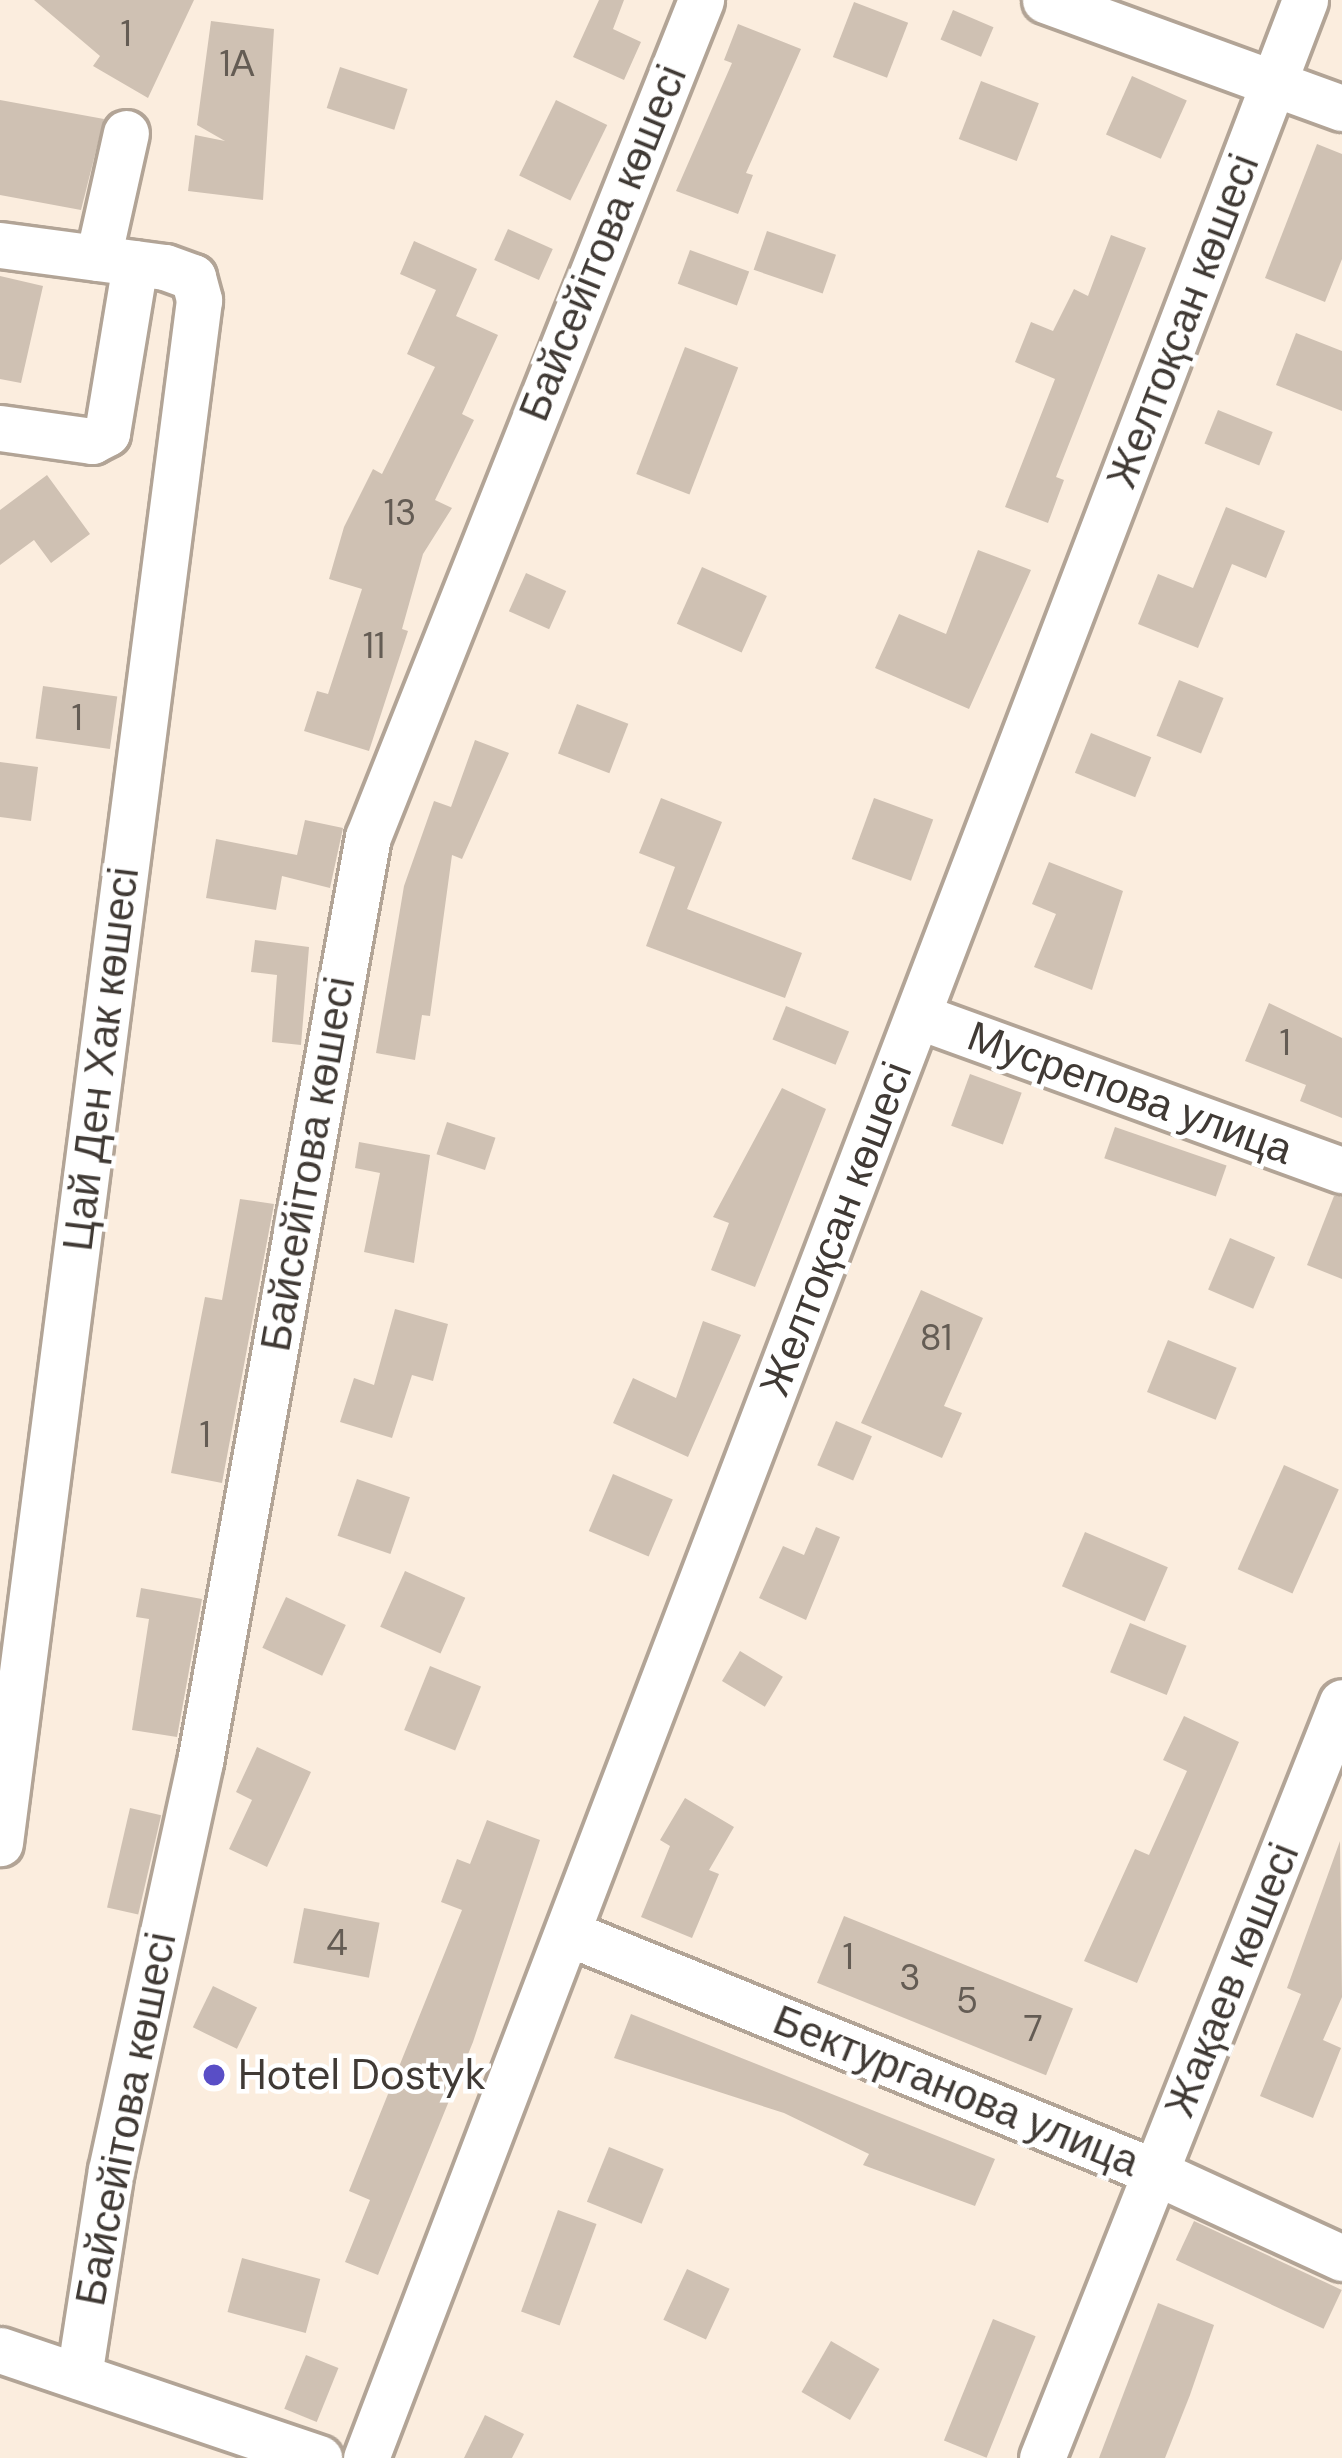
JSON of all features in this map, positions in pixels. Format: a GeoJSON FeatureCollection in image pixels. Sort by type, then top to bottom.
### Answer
{"type":"FeatureCollection","features":[{"type":"Feature","properties":{"kind":"street","name":"Байсейітова көшесі"},"geometry":{"type":"LineString","coordinates":[[79,2376],[111,2170],[200,1762],[368,837],[700,0]]}},
{"type":"Feature","properties":{"kind":"street"},"geometry":{"type":"LineString","coordinates":[[1045,0],[1342,108]]}},
{"type":"Feature","properties":{"kind":"street","name":"Желтоқсан көшесі"},"geometry":{"type":"LineString","coordinates":[[366,2458],[1305,0]]}},
{"type":"Feature","properties":{"kind":"street"},"geometry":{"type":"LineString","coordinates":[[0,428],[92,441],[107,433],[126,133]]}},
{"type":"Feature","properties":{"kind":"street"},"geometry":{"type":"LineString","coordinates":[[0,245],[117,260]]}},
{"type":"Feature","properties":{"kind":"street","name":"Цай Ден Хак көшесі"},"geometry":{"type":"LineString","coordinates":[[0,1843],[199,300],[193,277],[117,260]]}},
{"type":"Feature","properties":{"kind":"street","name":"Мусрепова улица"},"geometry":{"type":"LineString","coordinates":[[918,1016],[1342,1170]]}},
{"type":"Feature","properties":{"kind":"street","name":"Жақаев көшесі"},"geometry":{"type":"LineString","coordinates":[[1042,2458],[1342,1702]]}},
{"type":"Feature","properties":{"kind":"street","name":"Бектурганова улица"},"geometry":{"type":"LineString","coordinates":[[568,1933],[1155,2172],[1342,2258]]}},
{"type":"Feature","properties":{"kind":"street"},"geometry":{"type":"LineString","coordinates":[[1297,2236],[1342,2214]]}},
{"type":"Feature","properties":{"kind":"street"},"geometry":{"type":"LineString","coordinates":[[0,2350],[319,2458]]}},
{"type":"Feature","properties":{"kind":"building"},"geometry":{"type":"Polygon","coordinates":[[[34,0],[194,0],[148,98],[93,66],[100,56],[34,0]]]}},
{"type":"Feature","properties":{"kind":"building"},"geometry":{"type":"Polygon","coordinates":[[[599,0],[624,0],[613,29],[641,42],[624,80],[573,57],[599,0]]]}},
{"type":"Feature","properties":{"kind":"building"},"geometry":{"type":"Polygon","coordinates":[[[854,2],[908,23],[887,78],[833,57],[854,2]]]}},
{"type":"Feature","properties":{"kind":"building"},"geometry":{"type":"Polygon","coordinates":[[[953,10],[994,27],[981,57],[940,39],[953,10]]]}},
{"type":"Feature","properties":{"kind":"building"},"geometry":{"type":"Polygon","coordinates":[[[211,21],[274,29],[263,200],[188,191],[195,135],[225,141],[197,125],[211,21]]]}},
{"type":"Feature","properties":{"kind":"building"},"geometry":{"type":"Polygon","coordinates":[[[738,24],[801,49],[746,173],[753,175],[738,214],[676,191],[732,63],[724,60],[738,24]]]}},
{"type":"Feature","properties":{"kind":"building"},"geometry":{"type":"Polygon","coordinates":[[[340,67],[408,89],[394,130],[327,108],[340,67]]]}},
{"type":"Feature","properties":{"kind":"building"},"geometry":{"type":"Polygon","coordinates":[[[1132,76],[1187,100],[1161,159],[1106,134],[1132,76]]]}},
{"type":"Feature","properties":{"kind":"building"},"geometry":{"type":"Polygon","coordinates":[[[981,81],[1039,103],[1017,161],[959,139],[981,81]]]}},
{"type":"Feature","properties":{"kind":"building"},"geometry":{"type":"Polygon","coordinates":[[[0,100],[104,119],[81,210],[0,195],[0,100]]]}},
{"type":"Feature","properties":{"kind":"building"},"geometry":{"type":"Polygon","coordinates":[[[556,100],[607,125],[570,200],[519,175],[556,100]]]}},
{"type":"Feature","properties":{"kind":"building"},"geometry":{"type":"Polygon","coordinates":[[[1317,144],[1342,154],[1342,259],[1325,302],[1265,278],[1317,144]]]}},
{"type":"Feature","properties":{"kind":"building"},"geometry":{"type":"Polygon","coordinates":[[[508,229],[553,249],[539,280],[494,260],[508,229]]]}},
{"type":"Feature","properties":{"kind":"building"},"geometry":{"type":"Polygon","coordinates":[[[767,231],[836,255],[823,294],[754,270],[767,231]]]}},
{"type":"Feature","properties":{"kind":"building"},"geometry":{"type":"Polygon","coordinates":[[[1111,235],[1146,248],[1056,477],[1064,480],[1048,523],[1005,507],[1055,379],[1015,362],[1031,322],[1053,331],[1074,289],[1088,296],[1111,235]]]}},
{"type":"Feature","properties":{"kind":"building"},"geometry":{"type":"Polygon","coordinates":[[[414,241],[477,269],[456,316],[498,335],[462,414],[474,420],[435,500],[452,508],[423,554],[402,629],[408,631],[369,751],[304,731],[317,691],[328,694],[362,589],[329,579],[344,527],[373,469],[382,474],[435,367],[407,354],[436,290],[400,274],[414,241]]]}},
{"type":"Feature","properties":{"kind":"building"},"geometry":{"type":"Polygon","coordinates":[[[690,250],[749,272],[737,305],[678,284],[690,250]]]}},
{"type":"Feature","properties":{"kind":"building"},"geometry":{"type":"Polygon","coordinates":[[[0,276],[43,286],[21,383],[0,379],[0,276]]]}},
{"type":"Feature","properties":{"kind":"building"},"geometry":{"type":"Polygon","coordinates":[[[1296,333],[1342,351],[1342,411],[1276,385],[1296,333]]]}},
{"type":"Feature","properties":{"kind":"building"},"geometry":{"type":"Polygon","coordinates":[[[685,347],[738,367],[689,494],[636,474],[685,347]]]}},
{"type":"Feature","properties":{"kind":"building"},"geometry":{"type":"Polygon","coordinates":[[[1218,410],[1273,432],[1259,465],[1205,443],[1218,410]]]}},
{"type":"Feature","properties":{"kind":"building"},"geometry":{"type":"Polygon","coordinates":[[[47,475],[90,534],[51,563],[34,540],[0,565],[0,510],[47,475]]]}},
{"type":"Feature","properties":{"kind":"building"},"geometry":{"type":"Polygon","coordinates":[[[1226,507],[1285,531],[1266,578],[1232,564],[1198,648],[1138,624],[1158,574],[1193,588],[1226,507]]]}},
{"type":"Feature","properties":{"kind":"building"},"geometry":{"type":"Polygon","coordinates":[[[978,550],[1031,570],[969,709],[875,668],[899,614],[946,634],[978,550]]]}},
{"type":"Feature","properties":{"kind":"building"},"geometry":{"type":"Polygon","coordinates":[[[702,567],[767,596],[742,653],[677,624],[702,567]]]}},
{"type":"Feature","properties":{"kind":"building"},"geometry":{"type":"Polygon","coordinates":[[[526,573],[566,591],[549,629],[509,611],[526,573]]]}},
{"type":"Feature","properties":{"kind":"building"},"geometry":{"type":"Polygon","coordinates":[[[1179,680],[1224,698],[1201,754],[1157,736],[1179,680]]]}},
{"type":"Feature","properties":{"kind":"building"},"geometry":{"type":"Polygon","coordinates":[[[43,686],[117,696],[110,749],[36,738],[43,686]]]}},
{"type":"Feature","properties":{"kind":"building"},"geometry":{"type":"Polygon","coordinates":[[[577,704],[628,724],[609,773],[558,753],[577,704]]]}},
{"type":"Feature","properties":{"kind":"building"},"geometry":{"type":"Polygon","coordinates":[[[1091,733],[1151,757],[1135,797],[1075,773],[1091,733]]]}},
{"type":"Feature","properties":{"kind":"building"},"geometry":{"type":"Polygon","coordinates":[[[475,740],[509,753],[462,859],[452,855],[430,1016],[422,1015],[415,1060],[376,1053],[404,886],[434,801],[451,807],[475,740]]]}},
{"type":"Feature","properties":{"kind":"building"},"geometry":{"type":"Polygon","coordinates":[[[0,762],[38,767],[31,821],[0,817],[0,762]]]}},
{"type":"Feature","properties":{"kind":"building"},"geometry":{"type":"Polygon","coordinates":[[[661,798],[722,822],[687,909],[802,953],[785,998],[646,946],[675,867],[639,853],[661,798]]]}},
{"type":"Feature","properties":{"kind":"building"},"geometry":{"type":"Polygon","coordinates":[[[874,798],[933,820],[911,881],[852,859],[874,798]]]}},
{"type":"Feature","properties":{"kind":"building"},"geometry":{"type":"Polygon","coordinates":[[[305,820],[343,828],[330,888],[282,876],[276,910],[206,898],[216,839],[297,855],[305,820]]]}},
{"type":"Feature","properties":{"kind":"building"},"geometry":{"type":"Polygon","coordinates":[[[1049,862],[1123,891],[1092,990],[1034,967],[1056,914],[1032,904],[1049,862]]]}},
{"type":"Feature","properties":{"kind":"building"},"geometry":{"type":"Polygon","coordinates":[[[255,940],[309,947],[301,1045],[272,1042],[277,975],[251,972],[255,940]]]}},
{"type":"Feature","properties":{"kind":"building"},"geometry":{"type":"Polygon","coordinates":[[[1269,1003],[1342,1038],[1342,1118],[1300,1101],[1306,1085],[1245,1061],[1269,1003]]]}},
{"type":"Feature","properties":{"kind":"building"},"geometry":{"type":"Polygon","coordinates":[[[786,1006],[849,1031],[836,1065],[773,1039],[786,1006]]]}},
{"type":"Feature","properties":{"kind":"building"},"geometry":{"type":"Polygon","coordinates":[[[970,1074],[1022,1093],[1003,1144],[951,1126],[970,1074]]]}},
{"type":"Feature","properties":{"kind":"building"},"geometry":{"type":"Polygon","coordinates":[[[782,1088],[826,1109],[755,1287],[711,1270],[729,1223],[713,1217],[782,1088]]]}},
{"type":"Feature","properties":{"kind":"building"},"geometry":{"type":"Polygon","coordinates":[[[447,1122],[496,1138],[485,1170],[436,1154],[447,1122]]]}},
{"type":"Feature","properties":{"kind":"building"},"geometry":{"type":"Polygon","coordinates":[[[1115,1127],[1227,1165],[1216,1197],[1104,1158],[1115,1127]]]}},
{"type":"Feature","properties":{"kind":"building"},"geometry":{"type":"Polygon","coordinates":[[[359,1142],[430,1155],[414,1263],[364,1252],[380,1173],[355,1168],[359,1142]]]}},
{"type":"Feature","properties":{"kind":"building"},"geometry":{"type":"Polygon","coordinates":[[[1334,1196],[1342,1196],[1342,1279],[1307,1265],[1334,1196]]]}},
{"type":"Feature","properties":{"kind":"building"},"geometry":{"type":"Polygon","coordinates":[[[240,1199],[274,1204],[222,1483],[171,1473],[205,1297],[222,1300],[240,1199]]]}},
{"type":"Feature","properties":{"kind":"building"},"geometry":{"type":"Polygon","coordinates":[[[1230,1238],[1275,1257],[1253,1309],[1208,1290],[1230,1238]]]}},
{"type":"Feature","properties":{"kind":"building"},"geometry":{"type":"Polygon","coordinates":[[[921,1290],[983,1318],[944,1406],[962,1413],[942,1458],[861,1423],[921,1290]]]}},
{"type":"Feature","properties":{"kind":"building"},"geometry":{"type":"Polygon","coordinates":[[[395,1309],[448,1324],[433,1381],[412,1375],[392,1438],[340,1422],[354,1378],[374,1385],[395,1309]]]}},
{"type":"Feature","properties":{"kind":"building"},"geometry":{"type":"Polygon","coordinates":[[[703,1321],[741,1335],[688,1457],[613,1423],[633,1378],[676,1398],[703,1321]]]}},
{"type":"Feature","properties":{"kind":"building"},"geometry":{"type":"Polygon","coordinates":[[[1168,1340],[1237,1368],[1216,1420],[1147,1392],[1168,1340]]]}},
{"type":"Feature","properties":{"kind":"building"},"geometry":{"type":"Polygon","coordinates":[[[836,1421],[872,1436],[853,1480],[817,1465],[836,1421]]]}},
{"type":"Feature","properties":{"kind":"building"},"geometry":{"type":"Polygon","coordinates":[[[1284,1465],[1339,1489],[1292,1594],[1238,1569],[1284,1465]]]}},
{"type":"Feature","properties":{"kind":"building"},"geometry":{"type":"Polygon","coordinates":[[[613,1474],[673,1499],[649,1556],[589,1531],[613,1474]]]}},
{"type":"Feature","properties":{"kind":"building"},"geometry":{"type":"Polygon","coordinates":[[[357,1479],[410,1497],[390,1554],[337,1536],[357,1479]]]}},
{"type":"Feature","properties":{"kind":"building"},"geometry":{"type":"Polygon","coordinates":[[[816,1527],[840,1537],[806,1620],[759,1598],[783,1546],[804,1555],[816,1527]]]}},
{"type":"Feature","properties":{"kind":"building"},"geometry":{"type":"Polygon","coordinates":[[[1085,1532],[1168,1567],[1145,1621],[1062,1586],[1085,1532]]]}},
{"type":"Feature","properties":{"kind":"building"},"geometry":{"type":"Polygon","coordinates":[[[405,1571],[465,1598],[440,1654],[380,1627],[405,1571]]]}},
{"type":"Feature","properties":{"kind":"building"},"geometry":{"type":"Polygon","coordinates":[[[141,1588],[202,1599],[177,1737],[132,1730],[149,1619],[136,1617],[141,1588]]]}},
{"type":"Feature","properties":{"kind":"building"},"geometry":{"type":"Polygon","coordinates":[[[286,1597],[346,1625],[322,1676],[262,1648],[286,1597]]]}},
{"type":"Feature","properties":{"kind":"building"},"geometry":{"type":"Polygon","coordinates":[[[1130,1623],[1187,1646],[1167,1695],[1110,1672],[1130,1623]]]}},
{"type":"Feature","properties":{"kind":"building"},"geometry":{"type":"Polygon","coordinates":[[[740,1651],[783,1677],[765,1707],[722,1681],[740,1651]]]}},
{"type":"Feature","properties":{"kind":"building"},"geometry":{"type":"Polygon","coordinates":[[[430,1666],[481,1687],[455,1751],[404,1730],[430,1666]]]}},
{"type":"Feature","properties":{"kind":"building"},"geometry":{"type":"Polygon","coordinates":[[[1184,1716],[1239,1742],[1137,1983],[1084,1961],[1135,1849],[1149,1855],[1187,1771],[1163,1760],[1184,1716]]]}},
{"type":"Feature","properties":{"kind":"building"},"geometry":{"type":"Polygon","coordinates":[[[257,1747],[311,1772],[267,1867],[229,1849],[252,1800],[236,1792],[257,1747]]]}},
{"type":"Feature","properties":{"kind":"building"},"geometry":{"type":"Polygon","coordinates":[[[685,1798],[734,1827],[709,1870],[719,1874],[692,1938],[641,1917],[670,1846],[660,1840],[685,1798]]]}},
{"type":"Feature","properties":{"kind":"building"},"geometry":{"type":"Polygon","coordinates":[[[130,1808],[161,1815],[138,1915],[107,1907],[130,1808]]]}},
{"type":"Feature","properties":{"kind":"building"},"geometry":{"type":"Polygon","coordinates":[[[487,1820],[540,1840],[473,2042],[378,2275],[345,2262],[370,2200],[349,2191],[462,1910],[441,1902],[457,1859],[470,1864],[487,1820]]]}},
{"type":"Feature","properties":{"kind":"building"},"geometry":{"type":"Polygon","coordinates":[[[1340,1841],[1342,1997],[1323,2040],[1341,2048],[1313,2118],[1260,2096],[1301,1994],[1287,1988],[1340,1841]]]}},
{"type":"Feature","properties":{"kind":"building"},"geometry":{"type":"Polygon","coordinates":[[[304,1908],[380,1923],[369,1978],[293,1963],[304,1908]]]}},
{"type":"Feature","properties":{"kind":"building"},"geometry":{"type":"Polygon","coordinates":[[[844,1916],[1073,2009],[1046,2075],[817,1983],[844,1916]]]}},
{"type":"Feature","properties":{"kind":"building"},"geometry":{"type":"Polygon","coordinates":[[[213,1986],[257,2007],[237,2049],[193,2027],[213,1986]]]}},
{"type":"Feature","properties":{"kind":"building"},"geometry":{"type":"Polygon","coordinates":[[[631,2014],[995,2159],[975,2206],[863,2165],[869,2154],[784,2113],[614,2058],[631,2014]]]}},
{"type":"Feature","properties":{"kind":"building"},"geometry":{"type":"Polygon","coordinates":[[[609,2147],[664,2169],[642,2224],[587,2202],[609,2147]]]}},
{"type":"Feature","properties":{"kind":"building"},"geometry":{"type":"Polygon","coordinates":[[[558,2210],[597,2224],[560,2326],[521,2311],[558,2210]]]}},
{"type":"Feature","properties":{"kind":"building"},"geometry":{"type":"Polygon","coordinates":[[[1194,2221],[1342,2290],[1324,2329],[1176,2260],[1194,2221]]]}},
{"type":"Feature","properties":{"kind":"building"},"geometry":{"type":"Polygon","coordinates":[[[242,2258],[320,2279],[306,2333],[228,2312],[242,2258]]]}},
{"type":"Feature","properties":{"kind":"building"},"geometry":{"type":"Polygon","coordinates":[[[687,2269],[730,2289],[706,2340],[663,2320],[687,2269]]]}},
{"type":"Feature","properties":{"kind":"building"},"geometry":{"type":"Polygon","coordinates":[[[1158,2303],[1214,2325],[1190,2395],[1165,2458],[1099,2458],[1158,2303]]]}},
{"type":"Feature","properties":{"kind":"building"},"geometry":{"type":"Polygon","coordinates":[[[993,2319],[1036,2336],[987,2458],[944,2440],[993,2319]]]}},
{"type":"Feature","properties":{"kind":"building"},"geometry":{"type":"Polygon","coordinates":[[[831,2341],[879,2369],[850,2420],[802,2392],[831,2341]]]}},
{"type":"Feature","properties":{"kind":"building"},"geometry":{"type":"Polygon","coordinates":[[[306,2355],[338,2368],[317,2422],[284,2409],[306,2355]]]}},
{"type":"Feature","properties":{"kind":"building"},"geometry":{"type":"Polygon","coordinates":[[[485,2415],[524,2434],[512,2458],[464,2458],[485,2415]]]}},
{"type":"Feature","properties":{"kind":"place","name":"Hotel Dostyk"},"geometry":{"type":"Point","coordinates":[214,2075]}}]}
